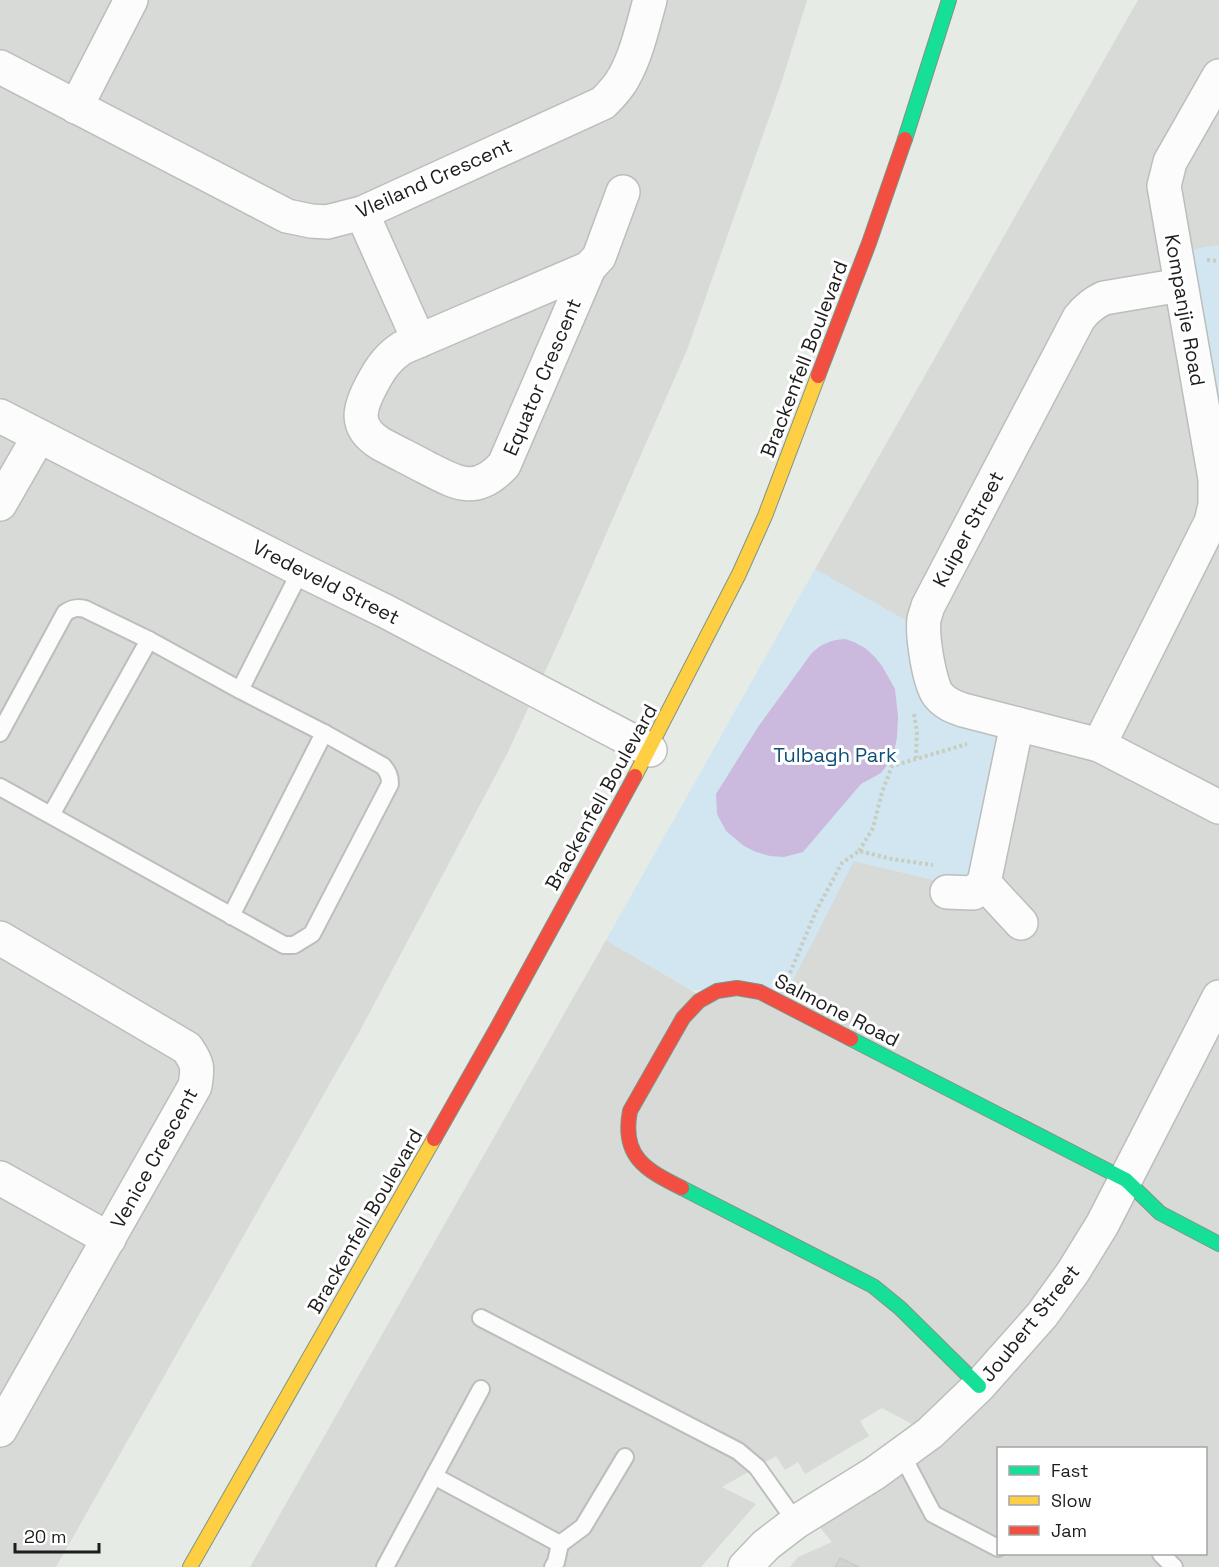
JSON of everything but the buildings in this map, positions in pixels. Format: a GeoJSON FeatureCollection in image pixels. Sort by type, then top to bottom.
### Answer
{"type":"FeatureCollection","features":[{"type":"Feature","properties":{"kind":"street"},"geometry":{"type":"LineString","coordinates":[[76,106],[130,0]]}},
{"type":"Feature","properties":{"kind":"street","name":"Vleiland Crescent"},"geometry":{"type":"LineString","coordinates":[[0,67],[287,216],[327,222],[362,213],[603,103],[624,77],[639,39],[650,0]]}},
{"type":"Feature","properties":{"kind":"street","name":"Brackenfell Boulevard"},"geometry":{"type":"LineString","coordinates":[[190,1567],[411,1180],[650,750],[739,574],[765,516],[888,190],[949,0]]}},
{"type":"Feature","properties":{"kind":"street","name":"Kompanjie Road"},"geometry":{"type":"LineString","coordinates":[[1100,745],[1211,522],[1215,505],[1215,479],[1164,186],[1170,162],[1219,76]]}},
{"type":"Feature","properties":{"kind":"street","name":"Equator Crescent"},"geometry":{"type":"LineString","coordinates":[[589,268],[394,353],[382,365],[363,401],[361,417],[367,432],[381,444],[456,482],[466,484],[485,481],[495,474],[504,465],[589,268],[599,257],[623,192]]}},
{"type":"Feature","properties":{"kind":"street"},"geometry":{"type":"LineString","coordinates":[[362,213],[419,341]]}},
{"type":"Feature","properties":{"kind":"street","name":"Kuiper Street"},"geometry":{"type":"LineString","coordinates":[[1181,285],[1104,298],[1094,303],[1079,318],[928,606],[924,618],[924,631],[935,690],[940,697],[955,707],[1015,734],[1100,745],[1219,807]]}},
{"type":"Feature","properties":{"kind":"street","name":"Vredeveld Street"},"geometry":{"type":"LineString","coordinates":[[0,416],[385,611],[650,750]]}},
{"type":"Feature","properties":{"kind":"street"},"geometry":{"type":"LineString","coordinates":[[0,504],[39,436]]}},
{"type":"Feature","properties":{"kind":"street"},"geometry":{"type":"LineString","coordinates":[[942,879],[973,893],[984,883],[1015,734]]}},
{"type":"Feature","properties":{"kind":"street"},"geometry":{"type":"LineString","coordinates":[[984,883],[1022,923]]}},
{"type":"Feature","properties":{"kind":"street","name":"Venice Crescent"},"geometry":{"type":"LineString","coordinates":[[0,938],[187,1048],[196,1061],[197,1073],[195,1086],[1,1424]]}},
{"type":"Feature","properties":{"kind":"street","name":"Salmone Road"},"geometry":{"type":"LineString","coordinates":[[979,1386],[900,1308],[873,1286],[653,1173],[634,1154],[627,1132],[630,1111],[683,1018],[703,998],[716,991],[731,988],[746,988],[773,998],[1126,1180],[1160,1213],[1219,1244]]}},
{"type":"Feature","properties":{"kind":"street","name":"Joubert Street"},"geometry":{"type":"LineString","coordinates":[[745,1567],[766,1545],[796,1522],[902,1455],[930,1432],[979,1386],[1042,1315],[1098,1233],[1219,997]]}},
{"type":"Feature","properties":{"kind":"street"},"geometry":{"type":"LineString","coordinates":[[0,1178],[109,1239]]}},
{"type":"Feature","properties":{"kind":"lane"},"geometry":{"type":"LineString","coordinates":[[240,690],[301,570]]}},
{"type":"Feature","properties":{"kind":"lane"},"geometry":{"type":"LineString","coordinates":[[0,733],[65,613],[78,608],[85,609],[149,640],[383,766],[388,773],[390,784],[312,934],[294,945],[284,945],[0,787]]}},
{"type":"Feature","properties":{"kind":"lane"},"geometry":{"type":"LineString","coordinates":[[51,815],[149,640]]}},
{"type":"Feature","properties":{"kind":"lane"},"geometry":{"type":"LineString","coordinates":[[231,916],[324,733]]}},
{"type":"Feature","properties":{"kind":"lane"},"geometry":{"type":"LineString","coordinates":[[481,1318],[738,1451],[757,1467],[796,1522]]}},
{"type":"Feature","properties":{"kind":"lane"},"geometry":{"type":"LineString","coordinates":[[385,1567],[481,1389]]}},
{"type":"Feature","properties":{"kind":"lane"},"geometry":{"type":"LineString","coordinates":[[902,1455],[933,1514],[997,1547]]}},
{"type":"Feature","properties":{"kind":"lane"},"geometry":{"type":"LineString","coordinates":[[553,1567],[560,1544],[583,1527],[625,1457]]}},
{"type":"Feature","properties":{"kind":"lane"},"geometry":{"type":"LineString","coordinates":[[434,1476],[560,1544]]}},
{"type":"Feature","properties":{"kind":"lane"},"geometry":{"type":"LineString","coordinates":[[1162,1555],[1174,1567]]}},
{"type":"Feature","properties":{"kind":"path"},"geometry":{"type":"LineString","coordinates":[[773,998],[788,978],[816,911],[842,863],[859,851],[873,828],[882,792],[892,766],[962,745],[996,741],[1015,734]]}},
{"type":"Feature","properties":{"kind":"path"},"geometry":{"type":"LineString","coordinates":[[859,851],[892,859],[942,879]]}},
{"type":"Feature","properties":{"kind":"shaded area"},"geometry":{"type":"Polygon","coordinates":[[[0,0],[807,0],[781,84],[687,350],[508,752],[362,1027],[56,1567],[0,1567],[0,0]]]}},
{"type":"Feature","properties":{"kind":"shaded area"},"geometry":{"type":"Polygon","coordinates":[[[1138,0],[1219,0],[1219,245],[1174,253],[1219,504],[1219,1567],[790,1567],[798,1557],[832,1542],[808,1513],[927,1432],[882,1408],[860,1421],[869,1436],[805,1474],[798,1462],[785,1470],[776,1456],[722,1487],[756,1504],[701,1567],[250,1567],[606,940],[701,996],[854,861],[943,882],[973,892],[1015,725],[954,709],[922,630],[815,569],[1138,0]]]}},
{"type":"Feature","properties":{"kind":"shaded area"},"geometry":{"type":"Polygon","coordinates":[[[482,328],[491,349],[450,366],[442,345],[482,328]]]}},
{"type":"Feature","properties":{"kind":"shaded area"},"geometry":{"type":"Polygon","coordinates":[[[503,383],[523,392],[510,421],[489,411],[503,383]]]}},
{"type":"Feature","properties":{"kind":"shaded area"},"geometry":{"type":"Polygon","coordinates":[[[411,419],[448,440],[438,459],[400,438],[411,419]]]}},
{"type":"Feature","properties":{"kind":"shaded area"},"geometry":{"type":"Polygon","coordinates":[[[845,639],[865,648],[874,656],[895,689],[898,717],[893,757],[881,773],[861,784],[803,852],[784,857],[756,852],[744,846],[726,831],[717,814],[716,794],[758,727],[811,654],[826,643],[845,639]]]}},
{"type":"Feature","properties":{"kind":"green space"},"geometry":{"type":"Polygon","coordinates":[[[1219,245],[1219,414],[1190,250],[1219,245]]]}},
{"type":"Feature","properties":{"kind":"green space","name":"Tulbagh Park"},"geometry":{"type":"Polygon","coordinates":[[[815,569],[912,624],[916,657],[998,739],[972,869],[962,879],[943,882],[854,861],[787,992],[691,990],[606,940],[815,569]]]}},
{"type":"Feature","properties":{"kind":"traffic: fast"},"geometry":{"type":"LineString","coordinates":[[905,139],[949,0]]}},
{"type":"Feature","properties":{"kind":"traffic: fast"},"geometry":{"type":"LineString","coordinates":[[851,1039],[1126,1180],[1160,1213],[1219,1244]]}},
{"type":"Feature","properties":{"kind":"traffic: fast"},"geometry":{"type":"LineString","coordinates":[[682,1188],[873,1286],[900,1308],[979,1386]]}},
{"type":"Feature","properties":{"kind":"traffic: slow"},"geometry":{"type":"LineString","coordinates":[[635,776],[739,574],[765,516],[818,376]]}},
{"type":"Feature","properties":{"kind":"traffic: slow"},"geometry":{"type":"LineString","coordinates":[[190,1567],[434,1139]]}},
{"type":"Feature","properties":{"kind":"traffic: jam"},"geometry":{"type":"LineString","coordinates":[[818,376],[869,243],[905,139]]}},
{"type":"Feature","properties":{"kind":"traffic: jam"},"geometry":{"type":"LineString","coordinates":[[434,1139],[635,776]]}},
{"type":"Feature","properties":{"kind":"traffic: jam"},"geometry":{"type":"LineString","coordinates":[[682,1188],[657,1175],[639,1160],[629,1140],[628,1127],[630,1111],[683,1018],[699,1001],[717,991],[737,988],[760,992],[851,1039]]}}]}
